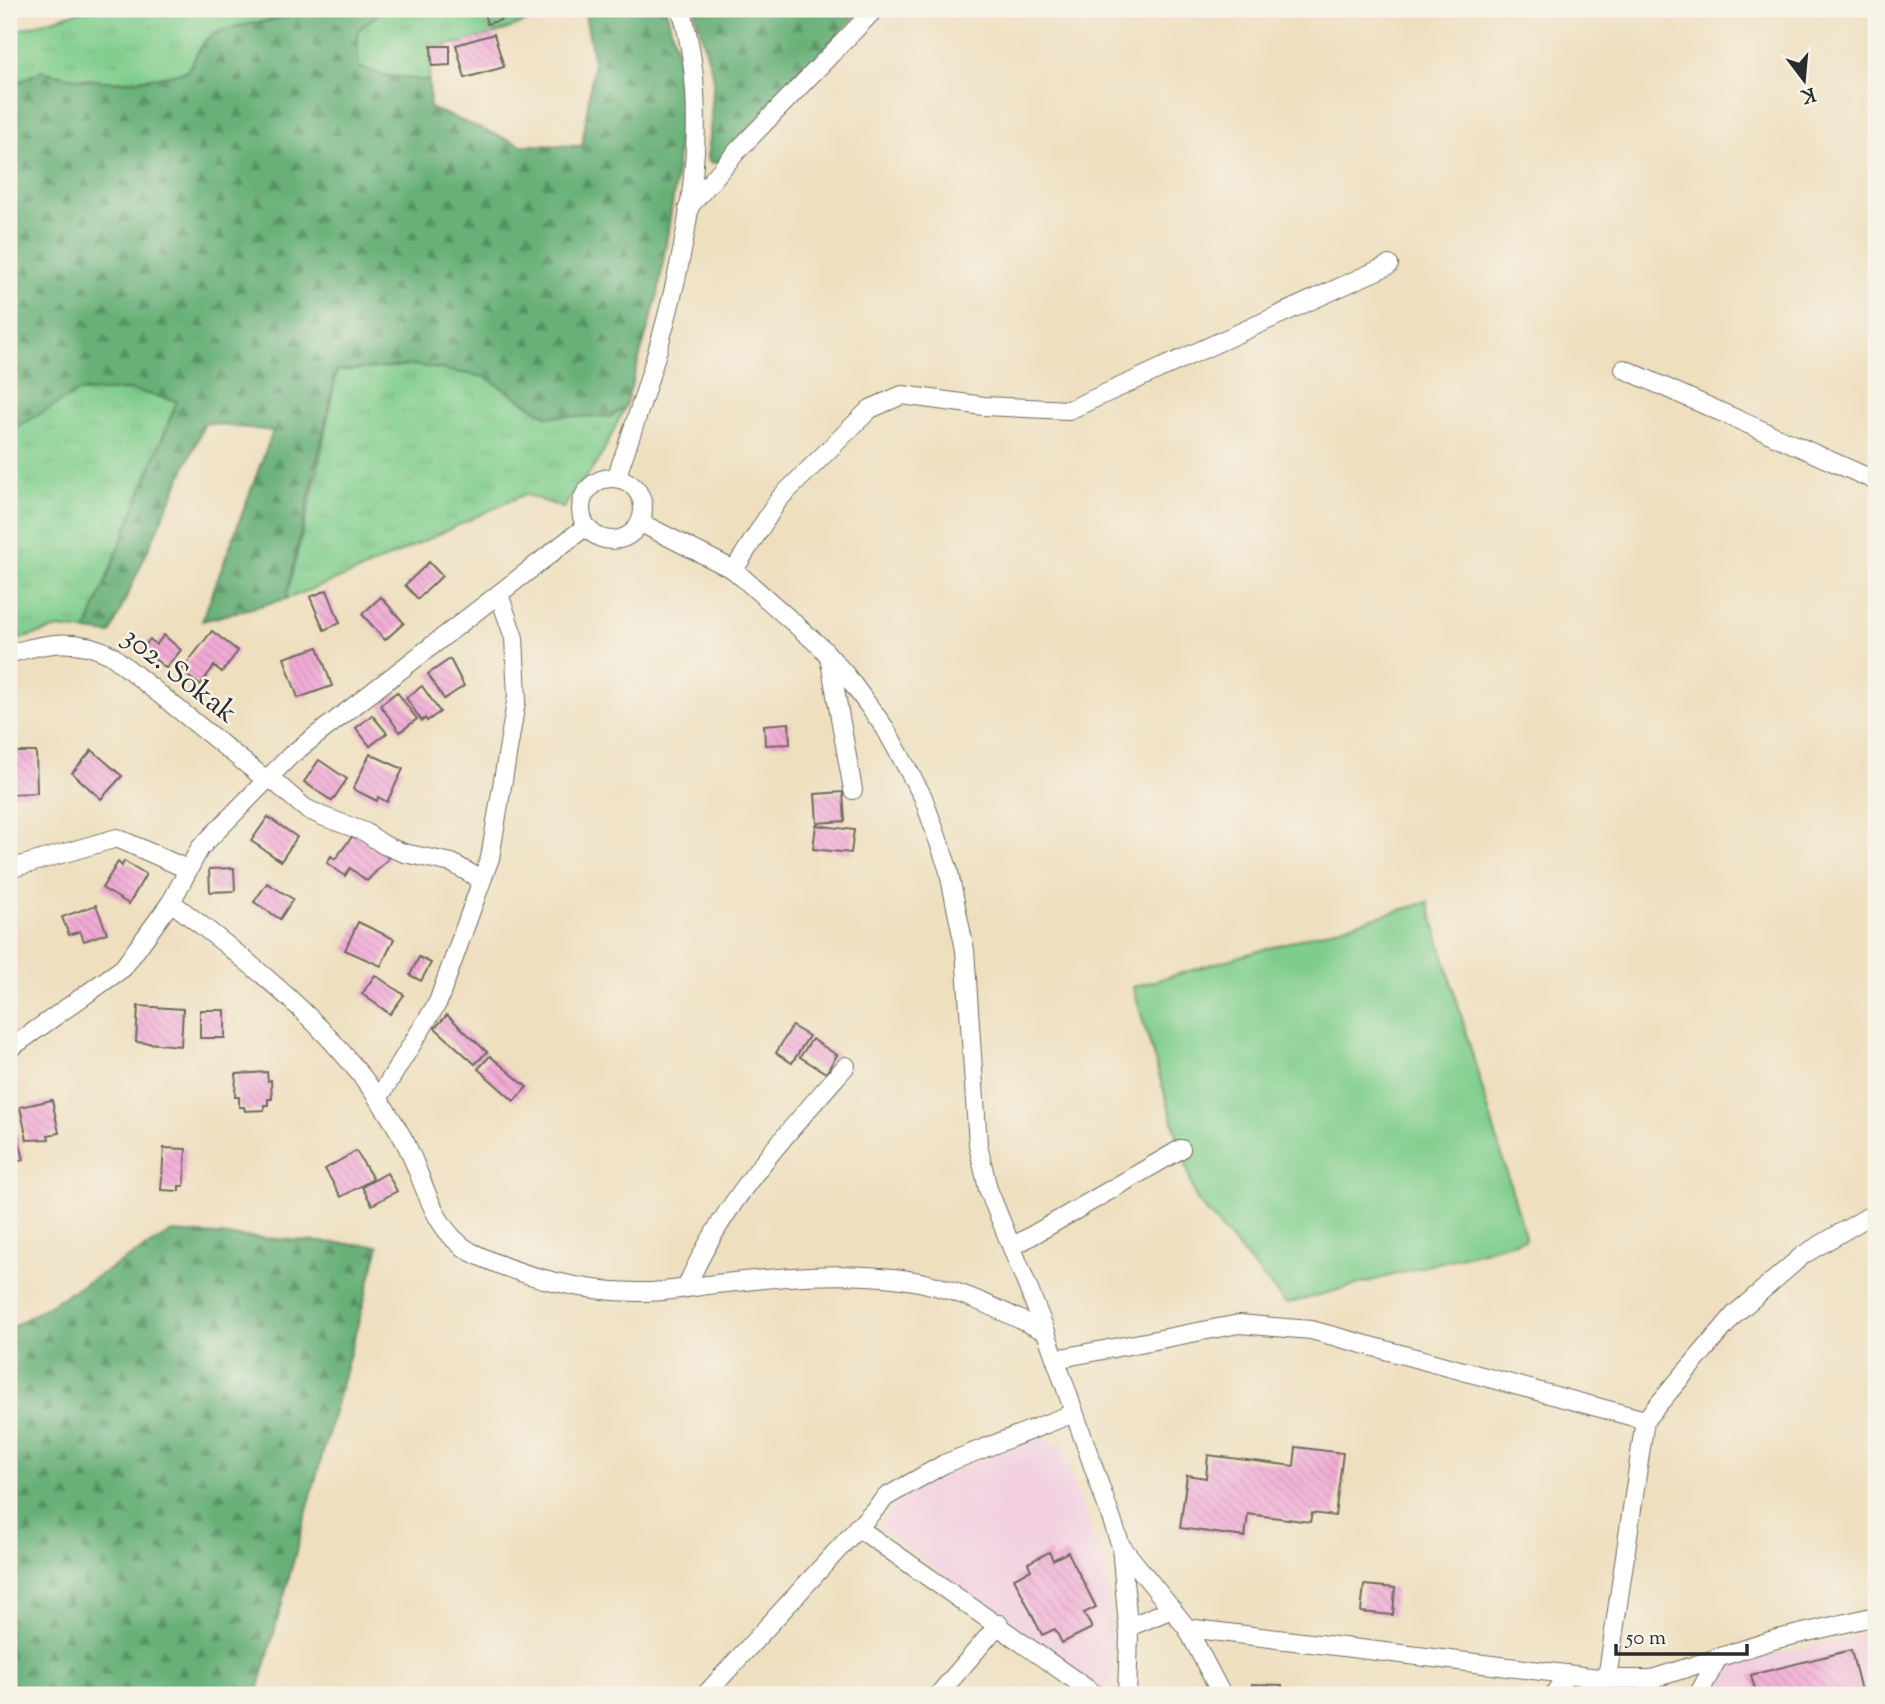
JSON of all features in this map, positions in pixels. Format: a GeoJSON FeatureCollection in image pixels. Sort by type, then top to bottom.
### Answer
{"type":"FeatureCollection","features":[{"type":"Feature","properties":{"kind":"street"},"geometry":{"type":"LineString","coordinates":[[617,478],[663,337],[688,208],[695,134],[696,82],[681,9]]}},
{"type":"Feature","properties":{"kind":"street"},"geometry":{"type":"LineString","coordinates":[[688,208],[740,149],[875,9]]}},
{"type":"Feature","properties":{"kind":"street"},"geometry":{"type":"LineString","coordinates":[[734,570],[779,499],[870,409],[902,395],[984,406],[1069,410],[1389,265]]}},
{"type":"Feature","properties":{"kind":"street"},"geometry":{"type":"LineString","coordinates":[[1624,369],[1876,481]]}},
{"type":"Feature","properties":{"kind":"street"},"geometry":{"type":"LineString","coordinates":[[617,478],[626,481],[640,494],[643,504],[640,523],[625,538],[615,541],[594,535],[585,527],[581,508],[588,489],[596,482],[617,478]]}},
{"type":"Feature","properties":{"kind":"street"},"geometry":{"type":"LineString","coordinates":[[640,523],[734,570],[829,656],[885,728],[923,797],[937,830],[965,950],[978,1145],[988,1189],[1046,1332],[1121,1546],[1129,1626],[1126,1695]]}},
{"type":"Feature","properties":{"kind":"street"},"geometry":{"type":"LineString","coordinates":[[9,1049],[123,968],[171,902],[187,869],[216,830],[267,777],[585,527]]}},
{"type":"Feature","properties":{"kind":"street"},"geometry":{"type":"LineString","coordinates":[[378,1099],[438,1002],[490,858],[517,696],[514,638],[499,594]]}},
{"type":"Feature","properties":{"kind":"street","name":"302. Sokak"},"geometry":{"type":"LineString","coordinates":[[9,654],[66,642],[103,650],[305,808],[365,832],[394,849],[452,863],[482,880]]}},
{"type":"Feature","properties":{"kind":"street"},"geometry":{"type":"LineString","coordinates":[[829,656],[853,790]]}},
{"type":"Feature","properties":{"kind":"street"},"geometry":{"type":"LineString","coordinates":[[9,869],[117,838],[187,869]]}},
{"type":"Feature","properties":{"kind":"street"},"geometry":{"type":"LineString","coordinates":[[171,902],[223,941],[303,1009],[357,1067],[412,1156],[440,1222],[453,1238],[470,1251],[543,1278],[634,1293],[783,1277],[830,1275],[903,1279],[940,1287],[989,1304],[1046,1332]]}},
{"type":"Feature","properties":{"kind":"street"},"geometry":{"type":"LineString","coordinates":[[687,1287],[698,1261],[749,1181],[846,1066]]}},
{"type":"Feature","properties":{"kind":"street"},"geometry":{"type":"LineString","coordinates":[[1012,1247],[1181,1149]]}},
{"type":"Feature","properties":{"kind":"street"},"geometry":{"type":"LineString","coordinates":[[1607,1679],[1645,1420],[1735,1314],[1803,1255],[1876,1212]]}},
{"type":"Feature","properties":{"kind":"street"},"geometry":{"type":"LineString","coordinates":[[1056,1359],[1214,1328],[1270,1325],[1311,1330],[1645,1420]]}},
{"type":"Feature","properties":{"kind":"street"},"geometry":{"type":"LineString","coordinates":[[705,1695],[886,1496],[922,1475],[1074,1413]]}},
{"type":"Feature","properties":{"kind":"street"},"geometry":{"type":"LineString","coordinates":[[857,1527],[999,1624],[1096,1695]]}},
{"type":"Feature","properties":{"kind":"street"},"geometry":{"type":"LineString","coordinates":[[1121,1546],[1187,1628],[1222,1695]]}},
{"type":"Feature","properties":{"kind":"street"},"geometry":{"type":"LineString","coordinates":[[1129,1626],[1172,1609]]}},
{"type":"Feature","properties":{"kind":"street"},"geometry":{"type":"LineString","coordinates":[[1187,1628],[1607,1679],[1652,1679],[1773,1640],[1876,1615]]}},
{"type":"Feature","properties":{"kind":"street"},"geometry":{"type":"LineString","coordinates":[[938,1695],[999,1624]]}},
{"type":"Feature","properties":{"kind":"street"},"geometry":{"type":"LineString","coordinates":[[1698,1695],[1718,1658]]}},
{"type":"Feature","properties":{"kind":"street"},"geometry":{"type":"LineString","coordinates":[[1554,1695],[1566,1674]]}},
{"type":"Feature","properties":{"kind":"shaded area"},"geometry":{"type":"Polygon","coordinates":[[[1040,1437],[1061,1445],[1109,1585],[1114,1684],[1102,1690],[878,1527],[897,1503],[931,1481],[1040,1437]]]}},
{"type":"Feature","properties":{"kind":"shaded area"},"geometry":{"type":"Polygon","coordinates":[[[1876,1633],[1876,1695],[1711,1695],[1738,1661],[1876,1633]]]}},
{"type":"Feature","properties":{"kind":"green space"},"geometry":{"type":"Polygon","coordinates":[[[88,9],[299,9],[279,18],[217,33],[205,41],[187,71],[114,82],[41,71],[9,87],[9,33],[88,9]]]}},
{"type":"Feature","properties":{"kind":"green space"},"geometry":{"type":"Polygon","coordinates":[[[299,9],[384,9],[358,30],[358,67],[383,75],[429,81],[430,108],[521,145],[582,146],[594,62],[584,9],[666,9],[680,62],[682,104],[675,186],[658,294],[625,407],[610,417],[547,416],[485,377],[416,365],[337,371],[286,599],[202,621],[273,431],[205,423],[110,634],[86,631],[177,401],[131,390],[78,392],[9,432],[9,87],[41,71],[114,82],[187,71],[205,41],[217,33],[279,18],[299,9]]]}},
{"type":"Feature","properties":{"kind":"green space"},"geometry":{"type":"Polygon","coordinates":[[[384,9],[558,9],[480,38],[432,46],[429,81],[383,75],[358,67],[358,30],[384,9]]]}},
{"type":"Feature","properties":{"kind":"green space"},"geometry":{"type":"Polygon","coordinates":[[[694,9],[862,9],[718,162],[711,163],[708,158],[714,78],[694,9]]]}},
{"type":"Feature","properties":{"kind":"green space"},"geometry":{"type":"Polygon","coordinates":[[[416,365],[485,377],[547,416],[610,417],[625,407],[599,460],[563,508],[525,494],[359,571],[286,599],[317,473],[337,371],[416,365]]]}},
{"type":"Feature","properties":{"kind":"green space"},"geometry":{"type":"Polygon","coordinates":[[[131,390],[177,401],[86,631],[58,628],[9,642],[9,432],[78,392],[131,390]]]}},
{"type":"Feature","properties":{"kind":"green space"},"geometry":{"type":"Polygon","coordinates":[[[1428,902],[1526,1239],[1286,1304],[1196,1199],[1133,987],[1428,902]]]}},
{"type":"Feature","properties":{"kind":"green space"},"geometry":{"type":"Polygon","coordinates":[[[172,1232],[379,1246],[257,1695],[9,1695],[9,1329],[172,1232]]]}},
{"type":"Feature","properties":{"kind":"building"},"geometry":{"type":"Polygon","coordinates":[[[483,9],[498,9],[501,20],[487,24],[483,9]]]}},
{"type":"Feature","properties":{"kind":"building"},"geometry":{"type":"Polygon","coordinates":[[[494,34],[504,67],[465,78],[456,45],[494,34]]]}},
{"type":"Feature","properties":{"kind":"building"},"geometry":{"type":"Polygon","coordinates":[[[431,46],[450,46],[450,65],[432,66],[431,46]]]}},
{"type":"Feature","properties":{"kind":"building"},"geometry":{"type":"Polygon","coordinates":[[[429,562],[442,576],[418,599],[405,585],[429,562]]]}},
{"type":"Feature","properties":{"kind":"building"},"geometry":{"type":"Polygon","coordinates":[[[327,590],[340,623],[324,630],[310,597],[327,590]]]}},
{"type":"Feature","properties":{"kind":"building"},"geometry":{"type":"Polygon","coordinates":[[[381,597],[404,623],[385,640],[362,614],[381,597]]]}},
{"type":"Feature","properties":{"kind":"building"},"geometry":{"type":"Polygon","coordinates":[[[212,631],[238,651],[222,672],[214,666],[200,685],[181,671],[212,631]]]}},
{"type":"Feature","properties":{"kind":"building"},"geometry":{"type":"Polygon","coordinates":[[[164,635],[181,650],[166,668],[142,649],[150,639],[156,645],[164,635]]]}},
{"type":"Feature","properties":{"kind":"building"},"geometry":{"type":"Polygon","coordinates":[[[318,647],[332,686],[298,698],[284,658],[318,647]]]}},
{"type":"Feature","properties":{"kind":"building"},"geometry":{"type":"Polygon","coordinates":[[[450,659],[464,686],[444,699],[428,674],[450,659]]]}},
{"type":"Feature","properties":{"kind":"building"},"geometry":{"type":"Polygon","coordinates":[[[422,686],[440,712],[427,721],[425,718],[422,721],[406,698],[422,686]]]}},
{"type":"Feature","properties":{"kind":"building"},"geometry":{"type":"Polygon","coordinates":[[[397,692],[417,719],[400,732],[380,705],[397,692]]]}},
{"type":"Feature","properties":{"kind":"building"},"geometry":{"type":"Polygon","coordinates":[[[372,715],[387,733],[370,746],[356,728],[372,715]]]}},
{"type":"Feature","properties":{"kind":"building"},"geometry":{"type":"Polygon","coordinates":[[[789,723],[790,744],[765,745],[764,725],[789,723]]]}},
{"type":"Feature","properties":{"kind":"building"},"geometry":{"type":"Polygon","coordinates":[[[92,750],[122,776],[101,799],[72,773],[92,750]]]}},
{"type":"Feature","properties":{"kind":"building"},"geometry":{"type":"Polygon","coordinates":[[[9,752],[36,752],[37,793],[9,794],[9,752]]]}},
{"type":"Feature","properties":{"kind":"building"},"geometry":{"type":"Polygon","coordinates":[[[370,754],[403,769],[387,802],[378,797],[377,801],[353,789],[370,754]]]}},
{"type":"Feature","properties":{"kind":"building"},"geometry":{"type":"Polygon","coordinates":[[[319,760],[347,779],[332,801],[304,782],[319,760]]]}},
{"type":"Feature","properties":{"kind":"building"},"geometry":{"type":"Polygon","coordinates":[[[843,792],[845,821],[817,823],[815,794],[843,792]]]}},
{"type":"Feature","properties":{"kind":"building"},"geometry":{"type":"Polygon","coordinates":[[[268,817],[297,837],[281,861],[251,841],[268,817]]]}},
{"type":"Feature","properties":{"kind":"building"},"geometry":{"type":"Polygon","coordinates":[[[816,825],[854,830],[851,853],[813,849],[816,825]]]}},
{"type":"Feature","properties":{"kind":"building"},"geometry":{"type":"Polygon","coordinates":[[[355,833],[389,858],[367,881],[350,868],[345,876],[327,863],[331,856],[335,859],[355,833]]]}},
{"type":"Feature","properties":{"kind":"building"},"geometry":{"type":"Polygon","coordinates":[[[124,861],[146,874],[129,904],[102,888],[118,862],[122,866],[124,861]]]}},
{"type":"Feature","properties":{"kind":"building"},"geometry":{"type":"Polygon","coordinates":[[[234,868],[235,891],[210,892],[209,869],[234,868]]]}},
{"type":"Feature","properties":{"kind":"building"},"geometry":{"type":"Polygon","coordinates":[[[267,883],[293,899],[280,919],[254,902],[267,883]]]}},
{"type":"Feature","properties":{"kind":"building"},"geometry":{"type":"Polygon","coordinates":[[[96,905],[107,933],[84,941],[80,931],[69,935],[62,917],[96,905]]]}},
{"type":"Feature","properties":{"kind":"building"},"geometry":{"type":"Polygon","coordinates":[[[358,922],[394,939],[381,966],[345,950],[358,922]]]}},
{"type":"Feature","properties":{"kind":"building"},"geometry":{"type":"Polygon","coordinates":[[[419,957],[431,963],[421,981],[410,975],[419,957]]]}},
{"type":"Feature","properties":{"kind":"building"},"geometry":{"type":"Polygon","coordinates":[[[375,975],[404,995],[390,1014],[362,994],[375,975]]]}},
{"type":"Feature","properties":{"kind":"building"},"geometry":{"type":"Polygon","coordinates":[[[138,1006],[183,1009],[181,1046],[136,1042],[138,1006]]]}},
{"type":"Feature","properties":{"kind":"building"},"geometry":{"type":"Polygon","coordinates":[[[200,1010],[225,1010],[225,1038],[200,1038],[200,1010]]]}},
{"type":"Feature","properties":{"kind":"building"},"geometry":{"type":"Polygon","coordinates":[[[447,1015],[487,1052],[475,1064],[435,1028],[447,1015]]]}},
{"type":"Feature","properties":{"kind":"building"},"geometry":{"type":"Polygon","coordinates":[[[792,1026],[809,1036],[792,1063],[776,1053],[792,1026]]]}},
{"type":"Feature","properties":{"kind":"building"},"geometry":{"type":"Polygon","coordinates":[[[812,1039],[837,1055],[826,1073],[800,1057],[812,1039]]]}},
{"type":"Feature","properties":{"kind":"building"},"geometry":{"type":"Polygon","coordinates":[[[490,1056],[527,1087],[514,1101],[478,1069],[490,1056]]]}},
{"type":"Feature","properties":{"kind":"building"},"geometry":{"type":"Polygon","coordinates":[[[267,1072],[268,1081],[271,1080],[272,1099],[268,1099],[264,1110],[245,1111],[244,1107],[239,1107],[239,1097],[235,1097],[236,1074],[267,1072]]]}},
{"type":"Feature","properties":{"kind":"building"},"geometry":{"type":"Polygon","coordinates":[[[52,1100],[59,1133],[48,1135],[49,1139],[27,1140],[20,1107],[52,1100]]]}},
{"type":"Feature","properties":{"kind":"building"},"geometry":{"type":"Polygon","coordinates":[[[17,1131],[24,1160],[9,1163],[9,1133],[17,1131]]]}},
{"type":"Feature","properties":{"kind":"building"},"geometry":{"type":"Polygon","coordinates":[[[164,1148],[186,1149],[184,1186],[179,1186],[179,1191],[161,1190],[164,1148]]]}},
{"type":"Feature","properties":{"kind":"building"},"geometry":{"type":"Polygon","coordinates":[[[356,1151],[373,1179],[341,1197],[325,1169],[356,1151]]]}},
{"type":"Feature","properties":{"kind":"building"},"geometry":{"type":"Polygon","coordinates":[[[387,1173],[397,1191],[372,1205],[362,1187],[387,1173]]]}},
{"type":"Feature","properties":{"kind":"building"},"geometry":{"type":"Polygon","coordinates":[[[1296,1447],[1343,1453],[1335,1516],[1312,1513],[1310,1522],[1248,1514],[1245,1537],[1180,1528],[1187,1475],[1206,1478],[1208,1455],[1294,1466],[1296,1447]]]}},
{"type":"Feature","properties":{"kind":"building"},"geometry":{"type":"Polygon","coordinates":[[[1049,1552],[1053,1560],[1068,1552],[1096,1607],[1084,1613],[1092,1628],[1062,1643],[1055,1629],[1042,1635],[1014,1578],[1031,1570],[1028,1563],[1049,1552]]]}},
{"type":"Feature","properties":{"kind":"building"},"geometry":{"type":"Polygon","coordinates":[[[1364,1585],[1395,1588],[1393,1615],[1361,1612],[1364,1585]]]}},
{"type":"Feature","properties":{"kind":"building"},"geometry":{"type":"Polygon","coordinates":[[[1851,1650],[1862,1695],[1750,1695],[1756,1693],[1751,1675],[1851,1650]]]}},
{"type":"Feature","properties":{"kind":"building"},"geometry":{"type":"Polygon","coordinates":[[[1252,1684],[1282,1685],[1282,1695],[1251,1695],[1252,1684]]]}}]}
